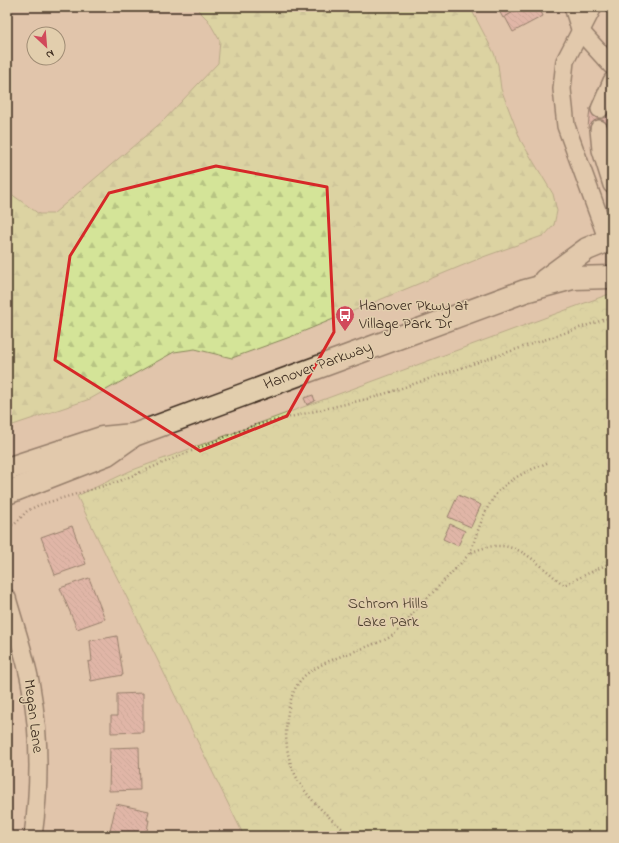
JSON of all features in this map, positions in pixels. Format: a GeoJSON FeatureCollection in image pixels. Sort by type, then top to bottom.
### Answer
{"type":"FeatureCollection","features":[{"type":"Feature","properties":{"kind":"street"},"geometry":{"type":"LineString","coordinates":[[573,7],[581,32],[612,66]]}},
{"type":"Feature","properties":{"kind":"street"},"geometry":{"type":"LineString","coordinates":[[593,7],[565,60],[562,89],[566,126],[608,238],[600,251],[601,261],[604,270],[612,277]]}},
{"type":"Feature","properties":{"kind":"street"},"geometry":{"type":"LineString","coordinates":[[600,109],[612,81]]}},
{"type":"Feature","properties":{"kind":"street"},"geometry":{"type":"LineString","coordinates":[[599,128],[601,150],[612,185]]}},
{"type":"Feature","properties":{"kind":"street","name":"Hanover Parkway"},"geometry":{"type":"LineString","coordinates":[[525,291],[608,238]]}},
{"type":"Feature","properties":{"kind":"street","name":"Hanover Parkway"},"geometry":{"type":"LineString","coordinates":[[7,469],[102,438],[134,435],[525,291],[573,278],[612,277]]}},
{"type":"Feature","properties":{"kind":"street","name":"Hanover Parkway"},"geometry":{"type":"LineString","coordinates":[[7,493],[107,454],[134,435]]}},
{"type":"Feature","properties":{"kind":"street","name":"Megan Lane"},"geometry":{"type":"LineString","coordinates":[[7,598],[13,645],[31,686],[37,733],[39,783],[33,836]]}},
{"type":"Feature","properties":{"kind":"path"},"geometry":{"type":"LineString","coordinates":[[8,525],[14,525],[27,511],[39,505],[70,494],[116,482],[252,426],[375,397],[612,317]]}},
{"type":"Feature","properties":{"kind":"path"},"geometry":{"type":"LineString","coordinates":[[470,553],[491,501],[501,488],[527,471],[549,462]]}},
{"type":"Feature","properties":{"kind":"path"},"geometry":{"type":"LineString","coordinates":[[351,836],[329,818],[311,799],[299,785],[294,773],[286,744],[286,722],[291,697],[296,685],[307,674],[325,663],[393,635],[470,553],[482,547],[496,544],[510,546],[528,556],[564,585],[612,562]]}},
{"type":"Feature","properties":{"kind":"highlighted area"},"geometry":{"type":"Polygon","coordinates":[[[216,166],[327,187],[334,332],[287,416],[200,451],[55,360],[70,256],[109,193],[216,166]]]}},
{"type":"Feature","properties":{"kind":"green space"},"geometry":{"type":"Polygon","coordinates":[[[195,7],[470,7],[494,53],[498,65],[501,89],[521,141],[553,194],[557,211],[554,225],[545,235],[483,257],[290,337],[232,358],[195,349],[174,352],[90,399],[7,427],[7,191],[39,214],[53,214],[163,121],[218,63],[220,41],[208,20],[195,7]]]}},
{"type":"Feature","properties":{"kind":"green space","name":"Schrom Hills Lake Park"},"geometry":{"type":"Polygon","coordinates":[[[612,293],[612,836],[244,836],[77,496],[130,471],[612,293]]]}},
{"type":"Feature","properties":{"kind":"building"},"geometry":{"type":"Polygon","coordinates":[[[497,7],[522,7],[503,18],[497,7]]]}},
{"type":"Feature","properties":{"kind":"building"},"geometry":{"type":"Polygon","coordinates":[[[522,7],[539,7],[543,16],[513,32],[505,17],[522,7]]]}},
{"type":"Feature","properties":{"kind":"building"},"geometry":{"type":"Polygon","coordinates":[[[590,108],[612,109],[612,130],[588,128],[590,108]]]}},
{"type":"Feature","properties":{"kind":"building"},"geometry":{"type":"Polygon","coordinates":[[[313,395],[315,401],[307,405],[304,398],[313,395]]]}},
{"type":"Feature","properties":{"kind":"building"},"geometry":{"type":"Polygon","coordinates":[[[458,495],[481,505],[471,527],[448,517],[458,495]]]}},
{"type":"Feature","properties":{"kind":"building"},"geometry":{"type":"Polygon","coordinates":[[[450,524],[465,531],[458,546],[443,539],[450,524]]]}},
{"type":"Feature","properties":{"kind":"building"},"geometry":{"type":"Polygon","coordinates":[[[72,526],[86,564],[55,575],[41,537],[72,526]]]}},
{"type":"Feature","properties":{"kind":"building"},"geometry":{"type":"Polygon","coordinates":[[[89,578],[105,619],[77,629],[60,588],[89,578]]]}},
{"type":"Feature","properties":{"kind":"building"},"geometry":{"type":"Polygon","coordinates":[[[117,636],[123,675],[91,681],[88,662],[92,661],[90,641],[117,636]]]}},
{"type":"Feature","properties":{"kind":"building"},"geometry":{"type":"Polygon","coordinates":[[[143,693],[143,732],[111,733],[111,716],[117,716],[117,694],[143,693]]]}},
{"type":"Feature","properties":{"kind":"building"},"geometry":{"type":"Polygon","coordinates":[[[139,747],[140,790],[109,791],[110,748],[139,747]]]}},
{"type":"Feature","properties":{"kind":"building"},"geometry":{"type":"Polygon","coordinates":[[[116,804],[149,811],[146,836],[109,836],[116,804]]]}},
{"type":"Feature","properties":{"kind":"place","name":"Hanover Pkwy at Village Park Dr"},"geometry":{"type":"Point","coordinates":[345,332]}}]}
